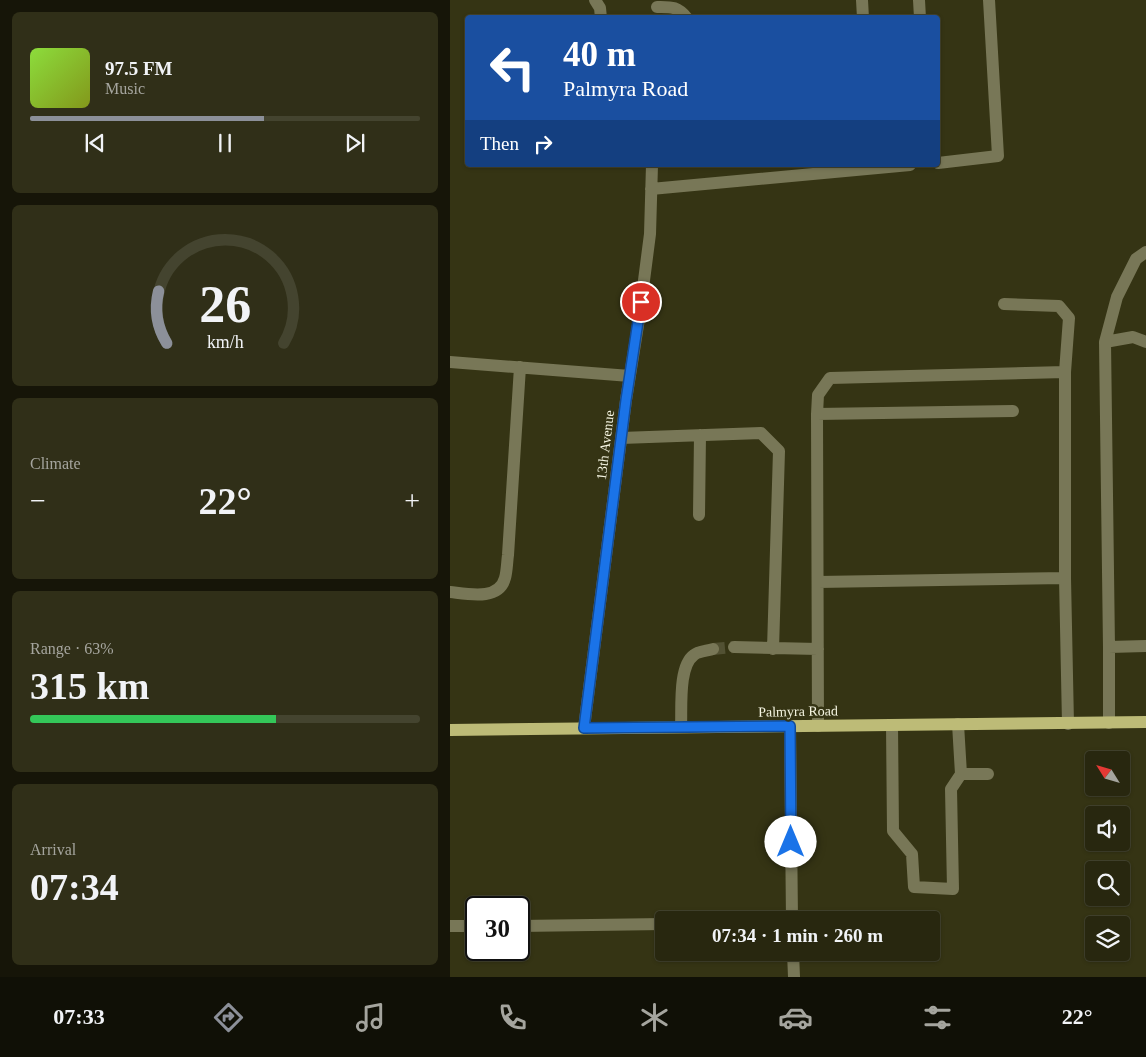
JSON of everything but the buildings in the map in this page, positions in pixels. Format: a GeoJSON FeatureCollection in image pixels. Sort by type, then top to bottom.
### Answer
{"type":"FeatureCollection","features":[{"type":"Feature","properties":{"kind":"main road","name":"Palmyra Road"},"geometry":{"type":"LineString","coordinates":[[450,730],[1146,722]]}},
{"type":"Feature","properties":{"kind":"street"},"geometry":{"type":"LineString","coordinates":[[595,0],[600,8],[601,15]]}},
{"type":"Feature","properties":{"kind":"street"},"geometry":{"type":"LineString","coordinates":[[862,0],[863,15]]}},
{"type":"Feature","properties":{"kind":"street"},"geometry":{"type":"LineString","coordinates":[[919,0],[920,15]]}},
{"type":"Feature","properties":{"kind":"street"},"geometry":{"type":"LineString","coordinates":[[940,163],[998,156],[988,0]]}},
{"type":"Feature","properties":{"kind":"street"},"geometry":{"type":"LineString","coordinates":[[657,8],[670,7],[681,10],[685,15]]}},
{"type":"Feature","properties":{"kind":"street","name":"13th Avenue"},"geometry":{"type":"LineString","coordinates":[[584,728],[621,438],[650,234],[652,167]]}},
{"type":"Feature","properties":{"kind":"street"},"geometry":{"type":"LineString","coordinates":[[651,189],[866,167]]}},
{"type":"Feature","properties":{"kind":"street"},"geometry":{"type":"LineString","coordinates":[[1109,723],[1105,342],[1118,297],[1136,259],[1146,252]]}},
{"type":"Feature","properties":{"kind":"street"},"geometry":{"type":"LineString","coordinates":[[1004,304],[1059,306],[1069,318],[1065,372],[1065,578],[1068,724]]}},
{"type":"Feature","properties":{"kind":"street"},"geometry":{"type":"LineString","coordinates":[[1105,342],[1133,337],[1146,342]]}},
{"type":"Feature","properties":{"kind":"street"},"geometry":{"type":"LineString","coordinates":[[450,362],[630,376]]}},
{"type":"Feature","properties":{"kind":"street"},"geometry":{"type":"LineString","coordinates":[[450,592],[488,594],[495,592],[501,587],[505,578],[520,367]]}},
{"type":"Feature","properties":{"kind":"street"},"geometry":{"type":"LineString","coordinates":[[818,726],[818,395],[830,378],[1065,372]]}},
{"type":"Feature","properties":{"kind":"street"},"geometry":{"type":"LineString","coordinates":[[817,414],[1013,411]]}},
{"type":"Feature","properties":{"kind":"street"},"geometry":{"type":"LineString","coordinates":[[621,438],[761,433],[779,451],[773,649]]}},
{"type":"Feature","properties":{"kind":"street"},"geometry":{"type":"LineString","coordinates":[[699,514],[700,435]]}},
{"type":"Feature","properties":{"kind":"street"},"geometry":{"type":"LineString","coordinates":[[818,582],[1065,578]]}},
{"type":"Feature","properties":{"kind":"street"},"geometry":{"type":"LineString","coordinates":[[1109,646],[1146,646]]}},
{"type":"Feature","properties":{"kind":"street"},"geometry":{"type":"LineString","coordinates":[[734,648],[818,649]]}},
{"type":"Feature","properties":{"kind":"street"},"geometry":{"type":"LineString","coordinates":[[682,728],[684,668],[694,654],[713,649]]}},
{"type":"Feature","properties":{"kind":"street"},"geometry":{"type":"LineString","coordinates":[[892,725],[893,831],[912,854],[914,887],[953,889],[951,789],[961,774],[958,724]]}},
{"type":"Feature","properties":{"kind":"street"},"geometry":{"type":"LineString","coordinates":[[790,726],[792,911]]}},
{"type":"Feature","properties":{"kind":"street"},"geometry":{"type":"LineString","coordinates":[[961,774],[988,774]]}},
{"type":"Feature","properties":{"kind":"street"},"geometry":{"type":"LineString","coordinates":[[530,926],[655,924]]}},
{"type":"Feature","properties":{"kind":"street"},"geometry":{"type":"LineString","coordinates":[[450,926],[465,926]]}},
{"type":"Feature","properties":{"kind":"street"},"geometry":{"type":"LineString","coordinates":[[793,961],[794,977]]}},
{"type":"Feature","properties":{"kind":"tunnel"},"geometry":{"type":"LineString","coordinates":[[713,649],[734,647]]}},
{"type":"Feature","properties":{"kind":"route"},"geometry":{"type":"LineString","coordinates":[[641,302],[626,400],[584,728],[790,726],[791,842]]}}]}
